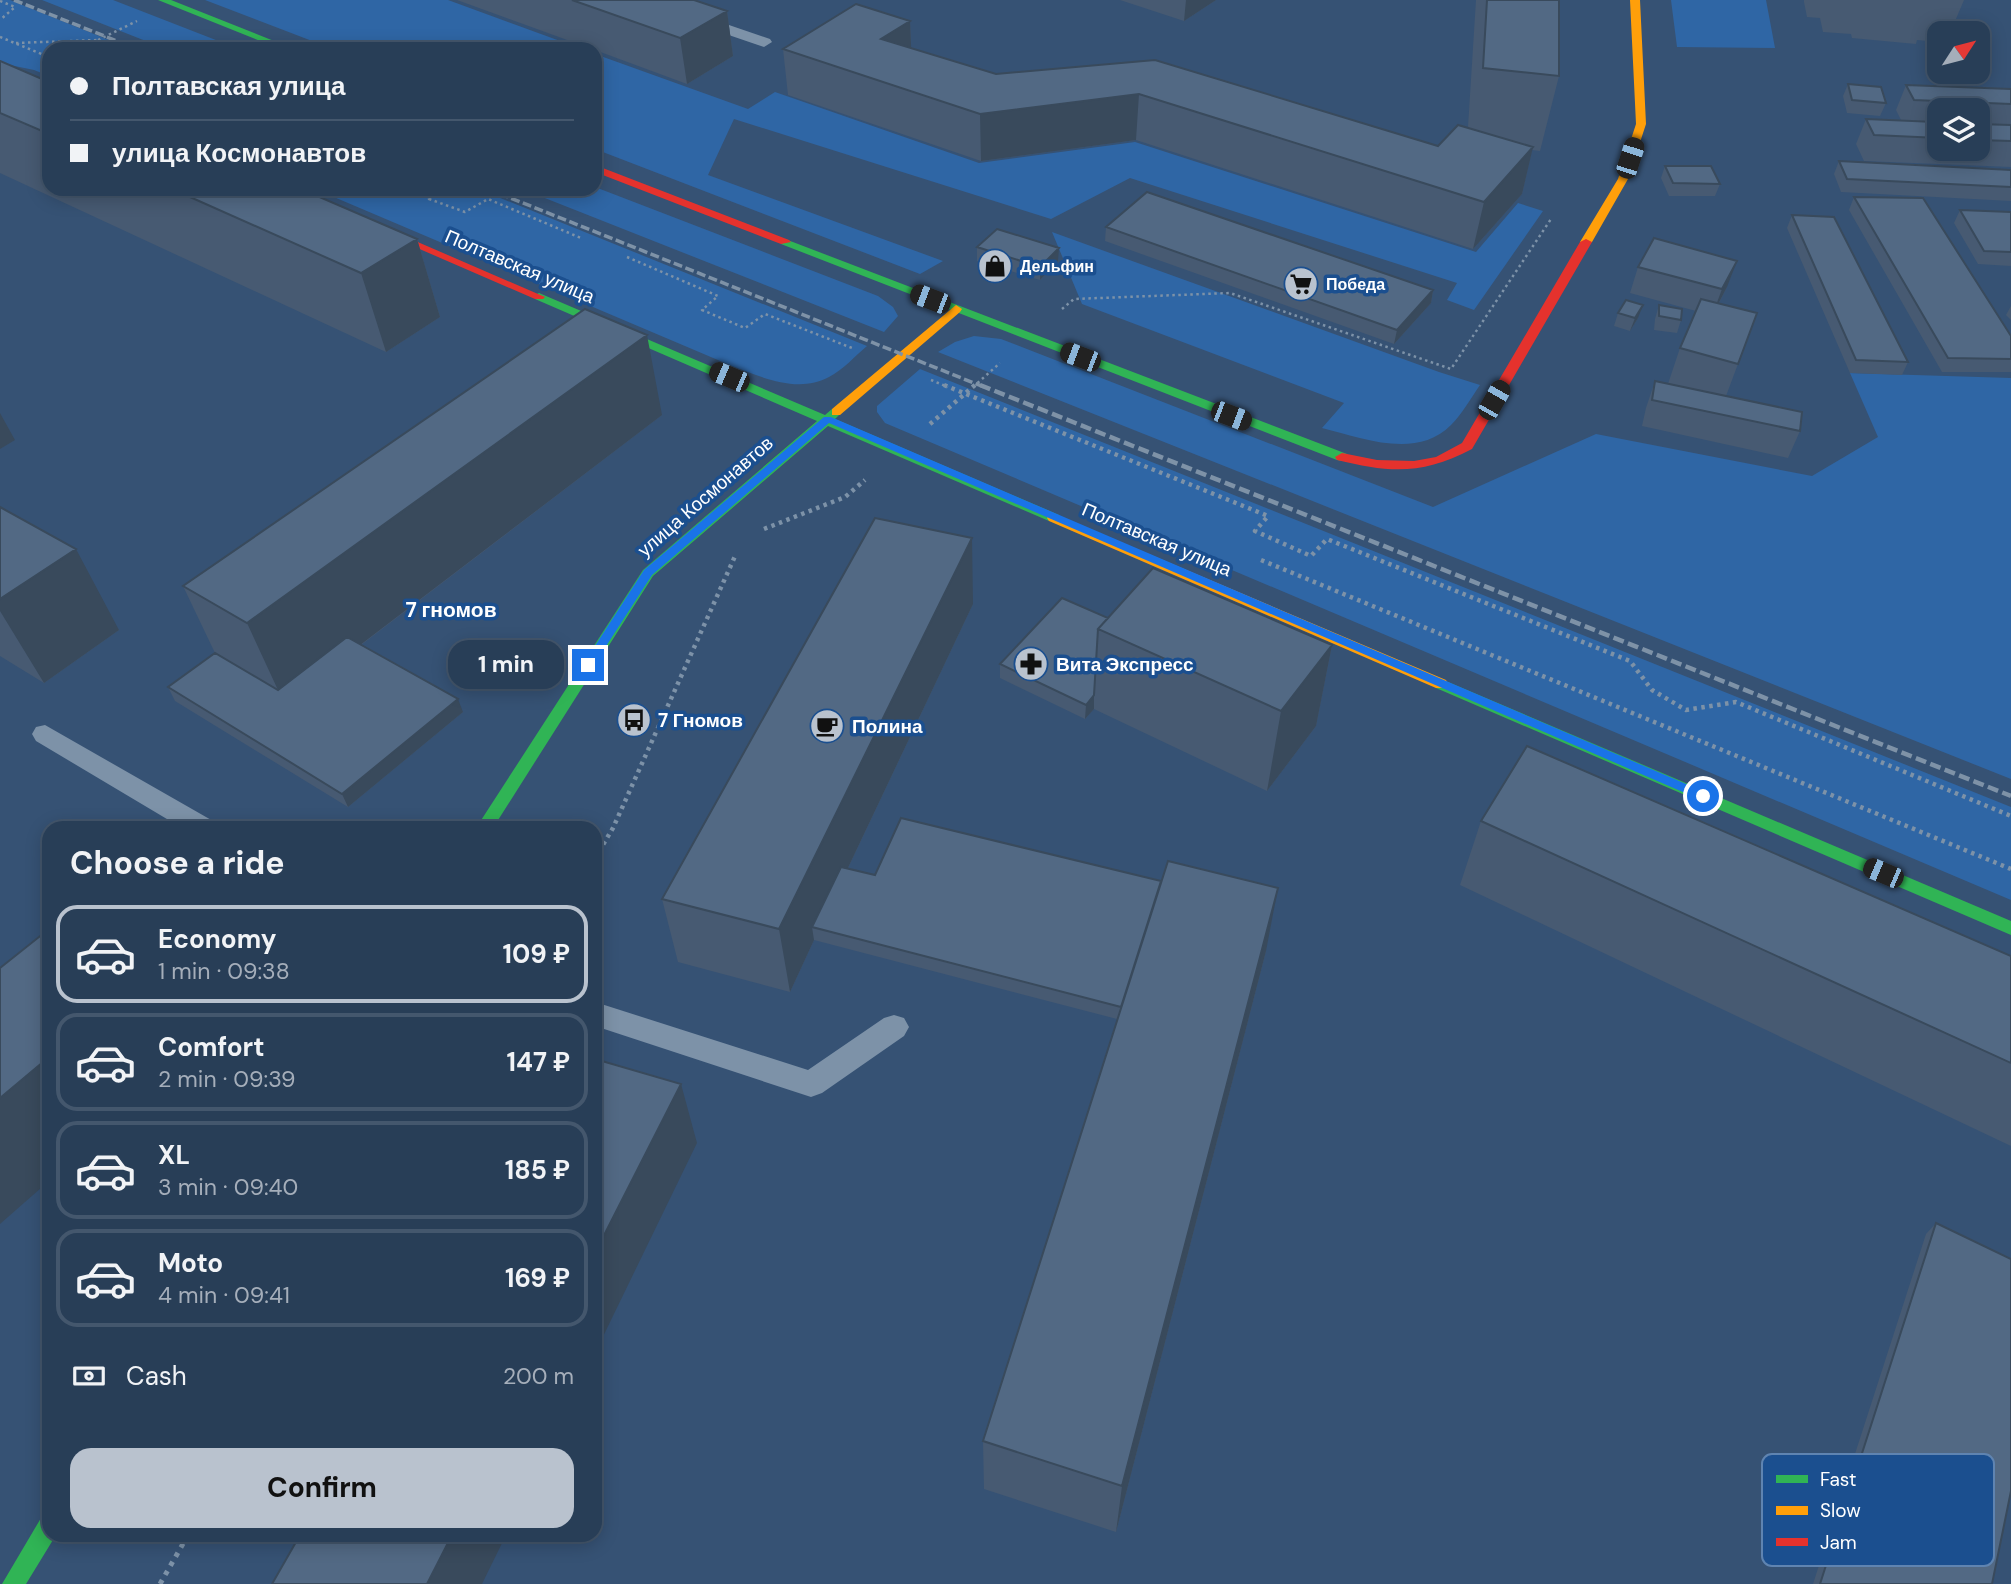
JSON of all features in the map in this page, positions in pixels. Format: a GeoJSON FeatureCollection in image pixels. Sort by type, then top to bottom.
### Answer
{"type":"FeatureCollection","features":[{"type":"Feature","properties":{"kind":"street"},"geometry":{"type":"LineString","coordinates":[[163,0],[271,42]]}},
{"type":"Feature","properties":{"kind":"street"},"geometry":{"type":"LineString","coordinates":[[602,171],[1332,455],[1374,465],[1436,461],[1467,446],[1623,179],[1641,124],[1635,0]]}},
{"type":"Feature","properties":{"kind":"street","name":"Полтавская улица"},"geometry":{"type":"LineString","coordinates":[[302,196],[2011,928]]}},
{"type":"Feature","properties":{"kind":"street","name":"улица Космонавтов"},"geometry":{"type":"LineString","coordinates":[[489,821],[648,573],[956,309]]}},
{"type":"Feature","properties":{"kind":"street"},"geometry":{"type":"LineString","coordinates":[[13,1584],[42,1537]]}},
{"type":"Feature","properties":{"kind":"lane"},"geometry":{"type":"LineString","coordinates":[[641,0],[764,42]]}},
{"type":"Feature","properties":{"kind":"lane"},"geometry":{"type":"LineString","coordinates":[[45,734],[192,821]]}},
{"type":"Feature","properties":{"kind":"lane"},"geometry":{"type":"LineString","coordinates":[[602,1016],[811,1084],[894,1027]]}},
{"type":"Feature","properties":{"kind":"path"},"geometry":{"type":"LineString","coordinates":[[0,1],[15,8],[0,20]]}},
{"type":"Feature","properties":{"kind":"path"},"geometry":{"type":"LineString","coordinates":[[0,37],[42,54]]}},
{"type":"Feature","properties":{"kind":"path"},"geometry":{"type":"LineString","coordinates":[[16,43],[42,42]]}},
{"type":"Feature","properties":{"kind":"path"},"geometry":{"type":"LineString","coordinates":[[43,42],[103,42]]}},
{"type":"Feature","properties":{"kind":"path"},"geometry":{"type":"LineString","coordinates":[[432,196],[429,198],[465,212],[488,199],[581,238]]}},
{"type":"Feature","properties":{"kind":"path"},"geometry":{"type":"LineString","coordinates":[[628,257],[718,296],[702,310],[745,328],[765,314],[1268,516],[1255,531],[1311,556],[1327,539],[1630,661],[1653,690],[1686,710],[1736,702],[2011,816]]}},
{"type":"Feature","properties":{"kind":"path"},"geometry":{"type":"LineString","coordinates":[[160,1584],[184,1542]]}},
{"type":"Feature","properties":{"kind":"shaded area"},"geometry":{"type":"Polygon","coordinates":[[[0,0],[10,0],[114,42],[42,42],[42,73],[0,63],[0,0]]]}},
{"type":"Feature","properties":{"kind":"shaded area"},"geometry":{"type":"Polygon","coordinates":[[[42,0],[113,0],[221,42],[148,42],[42,0]]]}},
{"type":"Feature","properties":{"kind":"shaded area"},"geometry":{"type":"Polygon","coordinates":[[[205,0],[448,0],[563,42],[315,42],[205,0]]]}},
{"type":"Feature","properties":{"kind":"shaded area"},"geometry":{"type":"Polygon","coordinates":[[[1671,0],[1766,0],[1775,48],[1677,47],[1671,0]]]}},
{"type":"Feature","properties":{"kind":"shaded area"},"geometry":{"type":"Polygon","coordinates":[[[602,57],[748,109],[775,92],[979,163],[1135,142],[1476,252],[1518,203],[1543,211],[1474,310],[1447,300],[1457,283],[1130,178],[1051,219],[734,119],[708,175],[943,261],[920,274],[602,152],[602,57]]]}},
{"type":"Feature","properties":{"kind":"shaded area"},"geometry":{"type":"Polygon","coordinates":[[[602,190],[878,296],[893,307],[898,316],[884,332],[540,196],[602,196],[602,190]]]}},
{"type":"Feature","properties":{"kind":"shaded area"},"geometry":{"type":"Polygon","coordinates":[[[331,196],[495,196],[867,346],[829,377],[803,384],[776,381],[725,363],[331,196]]]}},
{"type":"Feature","properties":{"kind":"shaded area"},"geometry":{"type":"Polygon","coordinates":[[[1052,232],[1480,385],[1451,425],[1437,436],[1422,442],[1406,444],[1372,441],[1322,428],[1344,403],[1082,304],[1052,232]]]}},
{"type":"Feature","properties":{"kind":"shaded area"},"geometry":{"type":"Polygon","coordinates":[[[974,336],[1001,339],[1433,507],[1596,434],[1812,476],[1878,437],[1850,373],[2011,378],[2011,779],[938,352],[955,342],[974,336]]]}},
{"type":"Feature","properties":{"kind":"shaded area"},"geometry":{"type":"Polygon","coordinates":[[[920,369],[2011,807],[2011,900],[885,423],[877,412],[877,406],[920,369]]]}},
{"type":"Feature","properties":{"kind":"building"},"geometry":{"type":"Polygon","coordinates":[[[572,0],[694,0],[727,11],[680,38],[572,0]]]}},
{"type":"Feature","properties":{"kind":"building"},"geometry":{"type":"Polygon","coordinates":[[[1487,0],[1559,0],[1559,76],[1483,68],[1487,0]]]}},
{"type":"Feature","properties":{"kind":"building"},"geometry":{"type":"Polygon","coordinates":[[[856,4],[910,21],[881,39],[996,74],[1155,60],[1438,146],[1458,125],[1533,147],[1484,202],[1139,94],[980,114],[783,49],[856,4]]]}},
{"type":"Feature","properties":{"kind":"building"},"geometry":{"type":"Polygon","coordinates":[[[0,61],[42,79],[42,131],[0,113],[0,61]]]}},
{"type":"Feature","properties":{"kind":"building"},"geometry":{"type":"Polygon","coordinates":[[[1848,84],[1881,87],[1886,103],[1852,100],[1848,84]]]}},
{"type":"Feature","properties":{"kind":"building"},"geometry":{"type":"Polygon","coordinates":[[[1906,85],[2011,89],[2011,104],[1990,103],[1990,98],[1914,100],[1906,85]]]}},
{"type":"Feature","properties":{"kind":"building"},"geometry":{"type":"Polygon","coordinates":[[[1866,119],[1927,122],[1927,137],[1874,135],[1866,119]]]}},
{"type":"Feature","properties":{"kind":"building"},"geometry":{"type":"Polygon","coordinates":[[[1990,124],[2011,125],[2011,141],[1990,140],[1990,124]]]}},
{"type":"Feature","properties":{"kind":"building"},"geometry":{"type":"Polygon","coordinates":[[[1839,161],[2011,170],[2011,187],[1847,179],[1839,161]]]}},
{"type":"Feature","properties":{"kind":"building"},"geometry":{"type":"Polygon","coordinates":[[[1665,166],[1711,166],[1720,184],[1673,183],[1665,166]]]}},
{"type":"Feature","properties":{"kind":"building","name":"Победа"},"geometry":{"type":"Polygon","coordinates":[[[1147,192],[1433,290],[1397,330],[1106,227],[1147,192]]]}},
{"type":"Feature","properties":{"kind":"building"},"geometry":{"type":"Polygon","coordinates":[[[188,196],[317,196],[417,239],[361,273],[188,196]]]}},
{"type":"Feature","properties":{"kind":"building"},"geometry":{"type":"Polygon","coordinates":[[[1854,197],[1923,198],[2011,336],[2011,359],[1948,358],[1854,197]]]}},
{"type":"Feature","properties":{"kind":"building"},"geometry":{"type":"Polygon","coordinates":[[[1960,210],[2011,212],[2011,252],[1984,251],[1960,210]]]}},
{"type":"Feature","properties":{"kind":"building"},"geometry":{"type":"Polygon","coordinates":[[[1792,215],[1834,217],[1908,362],[1856,360],[1792,215]]]}},
{"type":"Feature","properties":{"kind":"building"},"geometry":{"type":"Polygon","coordinates":[[[997,229],[1059,248],[1040,267],[977,247],[997,229]]]}},
{"type":"Feature","properties":{"kind":"building"},"geometry":{"type":"Polygon","coordinates":[[[1654,238],[1737,261],[1722,289],[1638,267],[1654,238]]]}},
{"type":"Feature","properties":{"kind":"building"},"geometry":{"type":"Polygon","coordinates":[[[1701,299],[1757,313],[1738,364],[1680,348],[1701,299]]]}},
{"type":"Feature","properties":{"kind":"building"},"geometry":{"type":"Polygon","coordinates":[[[1626,300],[1643,305],[1635,318],[1618,313],[1626,300]]]}},
{"type":"Feature","properties":{"kind":"building"},"geometry":{"type":"Polygon","coordinates":[[[1659,305],[1682,309],[1681,320],[1659,316],[1659,305]]]}},
{"type":"Feature","properties":{"kind":"building"},"geometry":{"type":"Polygon","coordinates":[[[585,309],[647,335],[247,623],[183,586],[585,309]]]}},
{"type":"Feature","properties":{"kind":"building"},"geometry":{"type":"Polygon","coordinates":[[[1655,381],[1802,412],[1800,431],[1652,400],[1655,381]]]}},
{"type":"Feature","properties":{"kind":"building"},"geometry":{"type":"Polygon","coordinates":[[[0,507],[76,549],[0,599],[0,507]]]}},
{"type":"Feature","properties":{"kind":"building"},"geometry":{"type":"Polygon","coordinates":[[[875,518],[972,538],[779,929],[662,899],[875,518]]]}},
{"type":"Feature","properties":{"kind":"building"},"geometry":{"type":"Polygon","coordinates":[[[1153,568],[1332,645],[1281,711],[1098,629],[1153,568]]]}},
{"type":"Feature","properties":{"kind":"building"},"geometry":{"type":"Polygon","coordinates":[[[1062,598],[1108,618],[1098,629],[1094,695],[1086,705],[1000,664],[1062,598]]]}},
{"type":"Feature","properties":{"kind":"building"},"geometry":{"type":"Polygon","coordinates":[[[347,637],[458,699],[342,794],[168,687],[215,653],[278,690],[347,637]]]}},
{"type":"Feature","properties":{"kind":"building"},"geometry":{"type":"Polygon","coordinates":[[[1527,746],[2011,956],[2011,1063],[1481,821],[1527,746]]]}},
{"type":"Feature","properties":{"kind":"building"},"geometry":{"type":"Polygon","coordinates":[[[901,818],[1161,881],[1121,1007],[812,927],[841,867],[875,875],[901,818]]]}},
{"type":"Feature","properties":{"kind":"building"},"geometry":{"type":"Polygon","coordinates":[[[1168,861],[1278,888],[1122,1486],[983,1441],[1168,861]]]}},
{"type":"Feature","properties":{"kind":"building"},"geometry":{"type":"Polygon","coordinates":[[[42,935],[42,1063],[0,1098],[0,968],[42,935]]]}},
{"type":"Feature","properties":{"kind":"building"},"geometry":{"type":"Polygon","coordinates":[[[602,1061],[681,1084],[602,1239],[602,1061]]]}},
{"type":"Feature","properties":{"kind":"building"},"geometry":{"type":"Polygon","coordinates":[[[1936,1223],[2011,1259],[2011,1491],[1992,1584],[1820,1584],[1826,1566],[1994,1566],[1994,1454],[1862,1454],[1936,1223]]]}},
{"type":"Feature","properties":{"kind":"building"},"geometry":{"type":"Polygon","coordinates":[[[296,1542],[448,1542],[427,1584],[272,1584],[296,1542]]]}},
{"type":"Feature","properties":{"kind":"railway"},"geometry":{"type":"LineString","coordinates":[[14,0],[119,42]]}},
{"type":"Feature","properties":{"kind":"railway"},"geometry":{"type":"LineString","coordinates":[[506,196],[984,387]]}},
{"type":"Feature","properties":{"kind":"railway"},"geometry":{"type":"LineString","coordinates":[[980,385],[2011,796]]}},
{"type":"Feature","properties":{"kind":"traffic: fast"},"geometry":{"type":"LineString","coordinates":[[163,0],[271,42]]}},
{"type":"Feature","properties":{"kind":"traffic: fast"},"geometry":{"type":"LineString","coordinates":[[785,242],[1342,457]]}},
{"type":"Feature","properties":{"kind":"traffic: fast"},"geometry":{"type":"LineString","coordinates":[[539,297],[1054,518]]}},
{"type":"Feature","properties":{"kind":"traffic: fast"},"geometry":{"type":"LineString","coordinates":[[489,821],[648,573],[836,412]]}},
{"type":"Feature","properties":{"kind":"traffic: fast"},"geometry":{"type":"LineString","coordinates":[[1441,684],[2011,928]]}},
{"type":"Feature","properties":{"kind":"traffic: fast"},"geometry":{"type":"LineString","coordinates":[[13,1584],[42,1537]]}},
{"type":"Feature","properties":{"kind":"traffic: slow"},"geometry":{"type":"LineString","coordinates":[[1586,242],[1623,179],[1641,124],[1635,0]]}},
{"type":"Feature","properties":{"kind":"traffic: slow"},"geometry":{"type":"LineString","coordinates":[[836,412],[956,309]]}},
{"type":"Feature","properties":{"kind":"traffic: slow"},"geometry":{"type":"LineString","coordinates":[[1054,518],[1441,684]]}},
{"type":"Feature","properties":{"kind":"traffic: jam"},"geometry":{"type":"LineString","coordinates":[[602,171],[785,242]]}},
{"type":"Feature","properties":{"kind":"traffic: jam"},"geometry":{"type":"LineString","coordinates":[[302,196],[539,297]]}},
{"type":"Feature","properties":{"kind":"traffic: jam"},"geometry":{"type":"LineString","coordinates":[[1342,457],[1377,464],[1414,465],[1441,460],[1467,446],[1586,242]]}},
{"type":"Feature","properties":{"kind":"place","name":"Дельфин"},"geometry":{"type":"Point","coordinates":[995,266]}},
{"type":"Feature","properties":{"kind":"place","name":"Победа"},"geometry":{"type":"Point","coordinates":[1301,284]}},
{"type":"Feature","properties":{"kind":"place","name":"Вита Экспресс"},"geometry":{"type":"Point","coordinates":[1031,664]}},
{"type":"Feature","properties":{"kind":"place","name":"7 Гномов"},"geometry":{"type":"Point","coordinates":[634,720]}},
{"type":"Feature","properties":{"kind":"place","name":"Полина"},"geometry":{"type":"Point","coordinates":[827,726]}},
{"type":"Feature","properties":{"kind":"district","name":"7 гномов"},"geometry":{"type":"Point","coordinates":[451,610]}},
{"type":"Feature","properties":{"kind":"route"},"geometry":{"type":"LineString","coordinates":[[588,665],[648,573],[828,419],[1703,796]]}}]}
